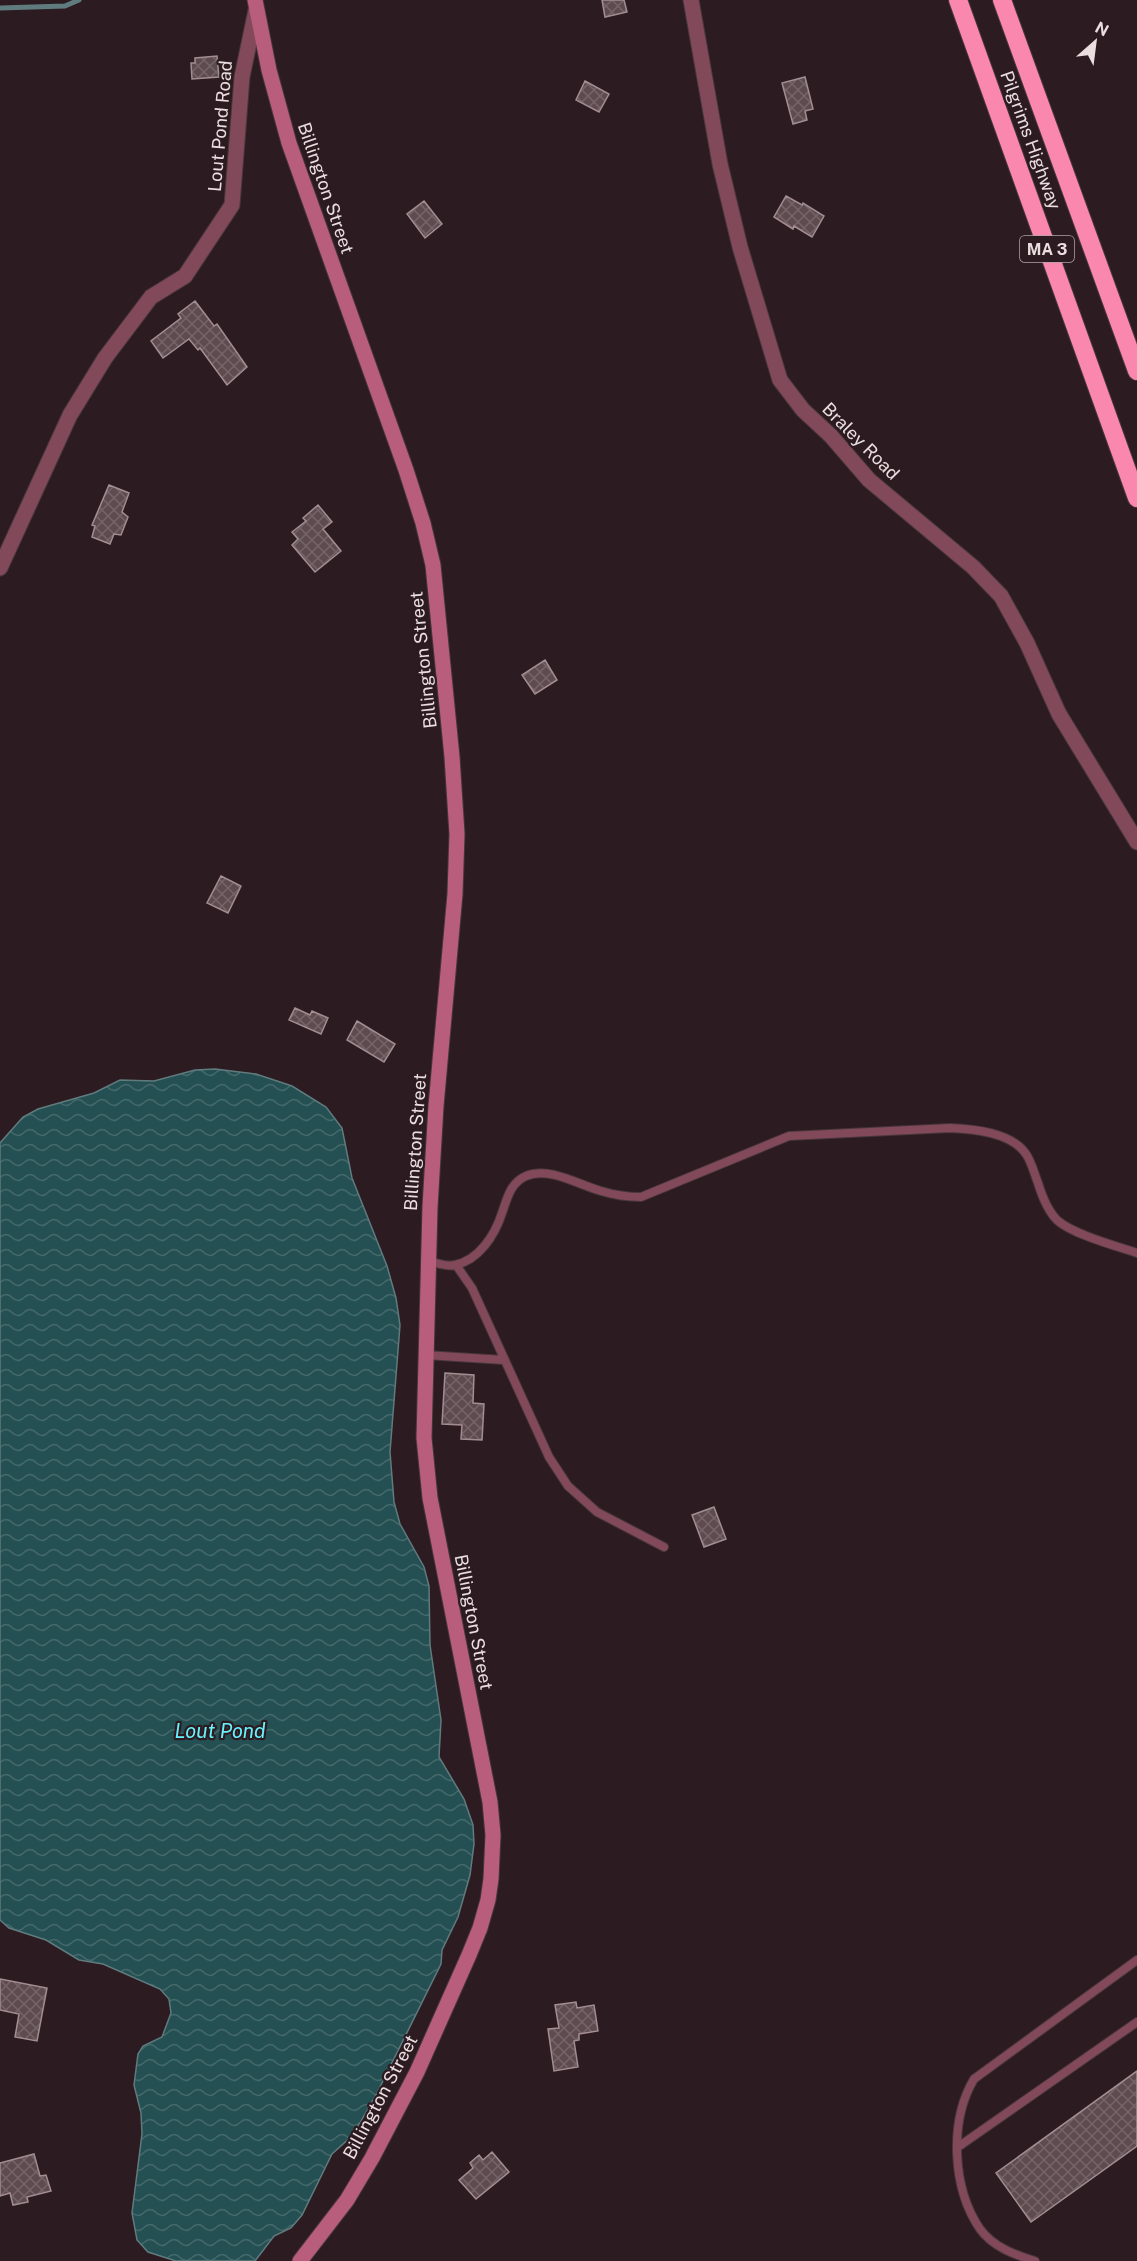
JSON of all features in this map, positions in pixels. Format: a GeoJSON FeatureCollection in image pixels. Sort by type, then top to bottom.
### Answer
{"type":"FeatureCollection","features":[{"type":"Feature","properties":{"kind":"highway","name":"Pilgrims Highway"},"geometry":{"type":"LineString","coordinates":[[958,0],[1137,498]]}},
{"type":"Feature","properties":{"kind":"highway","name":"Pilgrims Highway"},"geometry":{"type":"LineString","coordinates":[[1002,0],[1137,371]]}},
{"type":"Feature","properties":{"kind":"street","name":"Braley Road"},"geometry":{"type":"LineString","coordinates":[[691,0],[720,164],[740,247],[780,380],[803,410],[831,436],[869,480],[973,567],[1001,596],[1027,643],[1059,714],[1137,842]]}},
{"type":"Feature","properties":{"kind":"street","name":"Lout Pond Road"},"geometry":{"type":"LineString","coordinates":[[0,568],[70,415],[105,358],[151,297],[185,276],[232,205],[242,77],[255,5]]}},
{"type":"Feature","properties":{"kind":"street","name":"Billington Street"},"geometry":{"type":"LineString","coordinates":[[255,5],[268,70],[289,143],[406,470],[434,565],[457,834],[454,904],[432,1156],[425,1355],[425,1461],[430,1498],[490,1802],[493,1835],[491,1879],[480,1928],[439,2027],[347,2200],[320,2238],[300,2261]]}},
{"type":"Feature","properties":{"kind":"lane"},"geometry":{"type":"LineString","coordinates":[[428,1261],[456,1265],[474,1258],[487,1243],[499,1222],[512,1186],[526,1176],[544,1173],[624,1197],[641,1197],[789,1136],[950,1128],[972,1129],[1012,1142],[1024,1151],[1031,1163],[1049,1212],[1058,1221],[1082,1233],[1137,1253]]}},
{"type":"Feature","properties":{"kind":"lane"},"geometry":{"type":"LineString","coordinates":[[456,1265],[472,1288],[549,1458],[568,1485],[597,1512],[664,1547]]}},
{"type":"Feature","properties":{"kind":"lane"},"geometry":{"type":"LineString","coordinates":[[425,1355],[504,1360]]}},
{"type":"Feature","properties":{"kind":"lane"},"geometry":{"type":"LineString","coordinates":[[1035,2261],[1007,2252],[981,2230],[962,2192],[958,2129],[965,2094],[974,2079],[1136,1962]]}},
{"type":"Feature","properties":{"kind":"lane"},"geometry":{"type":"LineString","coordinates":[[958,2147],[1137,2022]]}},
{"type":"Feature","properties":{"kind":"water","name":"Lout Pond"},"geometry":{"type":"Polygon","coordinates":[[[215,1069],[256,1074],[292,1086],[326,1107],[342,1128],[352,1178],[387,1266],[396,1298],[400,1325],[390,1452],[394,1502],[400,1524],[424,1567],[429,1586],[430,1645],[441,1720],[439,1757],[464,1799],[473,1825],[474,1844],[470,1875],[458,1917],[442,1950],[441,1964],[377,2093],[353,2135],[332,2154],[302,2215],[291,2228],[274,2236],[255,2261],[176,2261],[148,2252],[137,2240],[132,2213],[142,2134],[141,2113],[134,2085],[138,2054],[143,2046],[162,2037],[171,2013],[169,1999],[160,1989],[103,1964],[79,1960],[46,1940],[9,1928],[0,1920],[0,1143],[23,1117],[38,1109],[94,1093],[120,1080],[154,1081],[195,1070],[215,1069]]]}},
{"type":"Feature","properties":{"kind":"building"},"geometry":{"type":"Polygon","coordinates":[[[602,0],[624,0],[627,12],[605,17],[602,0]]]}},
{"type":"Feature","properties":{"kind":"building"},"geometry":{"type":"Polygon","coordinates":[[[217,56],[219,77],[192,79],[191,63],[195,63],[195,58],[217,56]]]}},
{"type":"Feature","properties":{"kind":"building"},"geometry":{"type":"Polygon","coordinates":[[[805,77],[813,109],[805,111],[807,120],[793,124],[782,83],[805,77]]]}},
{"type":"Feature","properties":{"kind":"building"},"geometry":{"type":"Polygon","coordinates":[[[585,81],[609,94],[599,112],[576,100],[585,81]]]}},
{"type":"Feature","properties":{"kind":"building"},"geometry":{"type":"Polygon","coordinates":[[[786,196],[824,216],[812,237],[774,217],[786,196]]]}},
{"type":"Feature","properties":{"kind":"building"},"geometry":{"type":"Polygon","coordinates":[[[424,201],[442,224],[425,238],[407,214],[424,201]]]}},
{"type":"Feature","properties":{"kind":"building"},"geometry":{"type":"Polygon","coordinates":[[[195,301],[214,326],[217,324],[247,367],[227,385],[200,348],[198,350],[189,339],[163,358],[151,341],[181,318],[178,314],[195,301]]]}},
{"type":"Feature","properties":{"kind":"building"},"geometry":{"type":"Polygon","coordinates":[[[109,485],[129,493],[122,512],[128,517],[121,535],[114,534],[110,544],[92,537],[95,526],[92,525],[109,485]]]}},
{"type":"Feature","properties":{"kind":"building"},"geometry":{"type":"Polygon","coordinates":[[[318,505],[332,522],[323,529],[341,551],[315,572],[292,545],[298,539],[292,532],[306,521],[303,518],[318,505]]]}},
{"type":"Feature","properties":{"kind":"building"},"geometry":{"type":"Polygon","coordinates":[[[545,660],[557,680],[535,694],[522,675],[545,660]]]}},
{"type":"Feature","properties":{"kind":"building"},"geometry":{"type":"Polygon","coordinates":[[[221,876],[241,886],[228,913],[207,903],[221,876]]]}},
{"type":"Feature","properties":{"kind":"building"},"geometry":{"type":"Polygon","coordinates":[[[295,1008],[310,1015],[312,1011],[328,1018],[321,1034],[289,1020],[295,1008]]]}},
{"type":"Feature","properties":{"kind":"building"},"geometry":{"type":"Polygon","coordinates":[[[357,1021],[395,1044],[384,1062],[347,1040],[357,1021]]]}},
{"type":"Feature","properties":{"kind":"building"},"geometry":{"type":"Polygon","coordinates":[[[445,1373],[474,1375],[473,1403],[484,1404],[482,1440],[461,1439],[462,1425],[442,1424],[445,1373]]]}},
{"type":"Feature","properties":{"kind":"building"},"geometry":{"type":"Polygon","coordinates":[[[714,1507],[726,1539],[704,1547],[692,1515],[714,1507]]]}},
{"type":"Feature","properties":{"kind":"building"},"geometry":{"type":"Polygon","coordinates":[[[0,1979],[47,1988],[37,2041],[15,2037],[19,2014],[0,2010],[0,1979]]]}},
{"type":"Feature","properties":{"kind":"building"},"geometry":{"type":"Polygon","coordinates":[[[576,2002],[577,2008],[594,2005],[598,2031],[579,2034],[579,2040],[574,2041],[578,2067],[554,2071],[548,2029],[559,2028],[555,2005],[576,2002]]]}},
{"type":"Feature","properties":{"kind":"building"},"geometry":{"type":"Polygon","coordinates":[[[1137,2071],[1137,2146],[1031,2222],[996,2173],[1137,2071]]]}},
{"type":"Feature","properties":{"kind":"building"},"geometry":{"type":"Polygon","coordinates":[[[492,2152],[509,2172],[476,2199],[459,2180],[473,2168],[470,2163],[479,2155],[483,2160],[492,2152]]]}},
{"type":"Feature","properties":{"kind":"building"},"geometry":{"type":"Polygon","coordinates":[[[34,2154],[40,2176],[46,2175],[51,2191],[27,2197],[28,2202],[13,2205],[10,2193],[0,2196],[0,2163],[34,2154]]]}},
{"type":"Feature","properties":{"kind":"waterway"},"geometry":{"type":"LineString","coordinates":[[0,8],[65,6],[79,0]]}}]}
